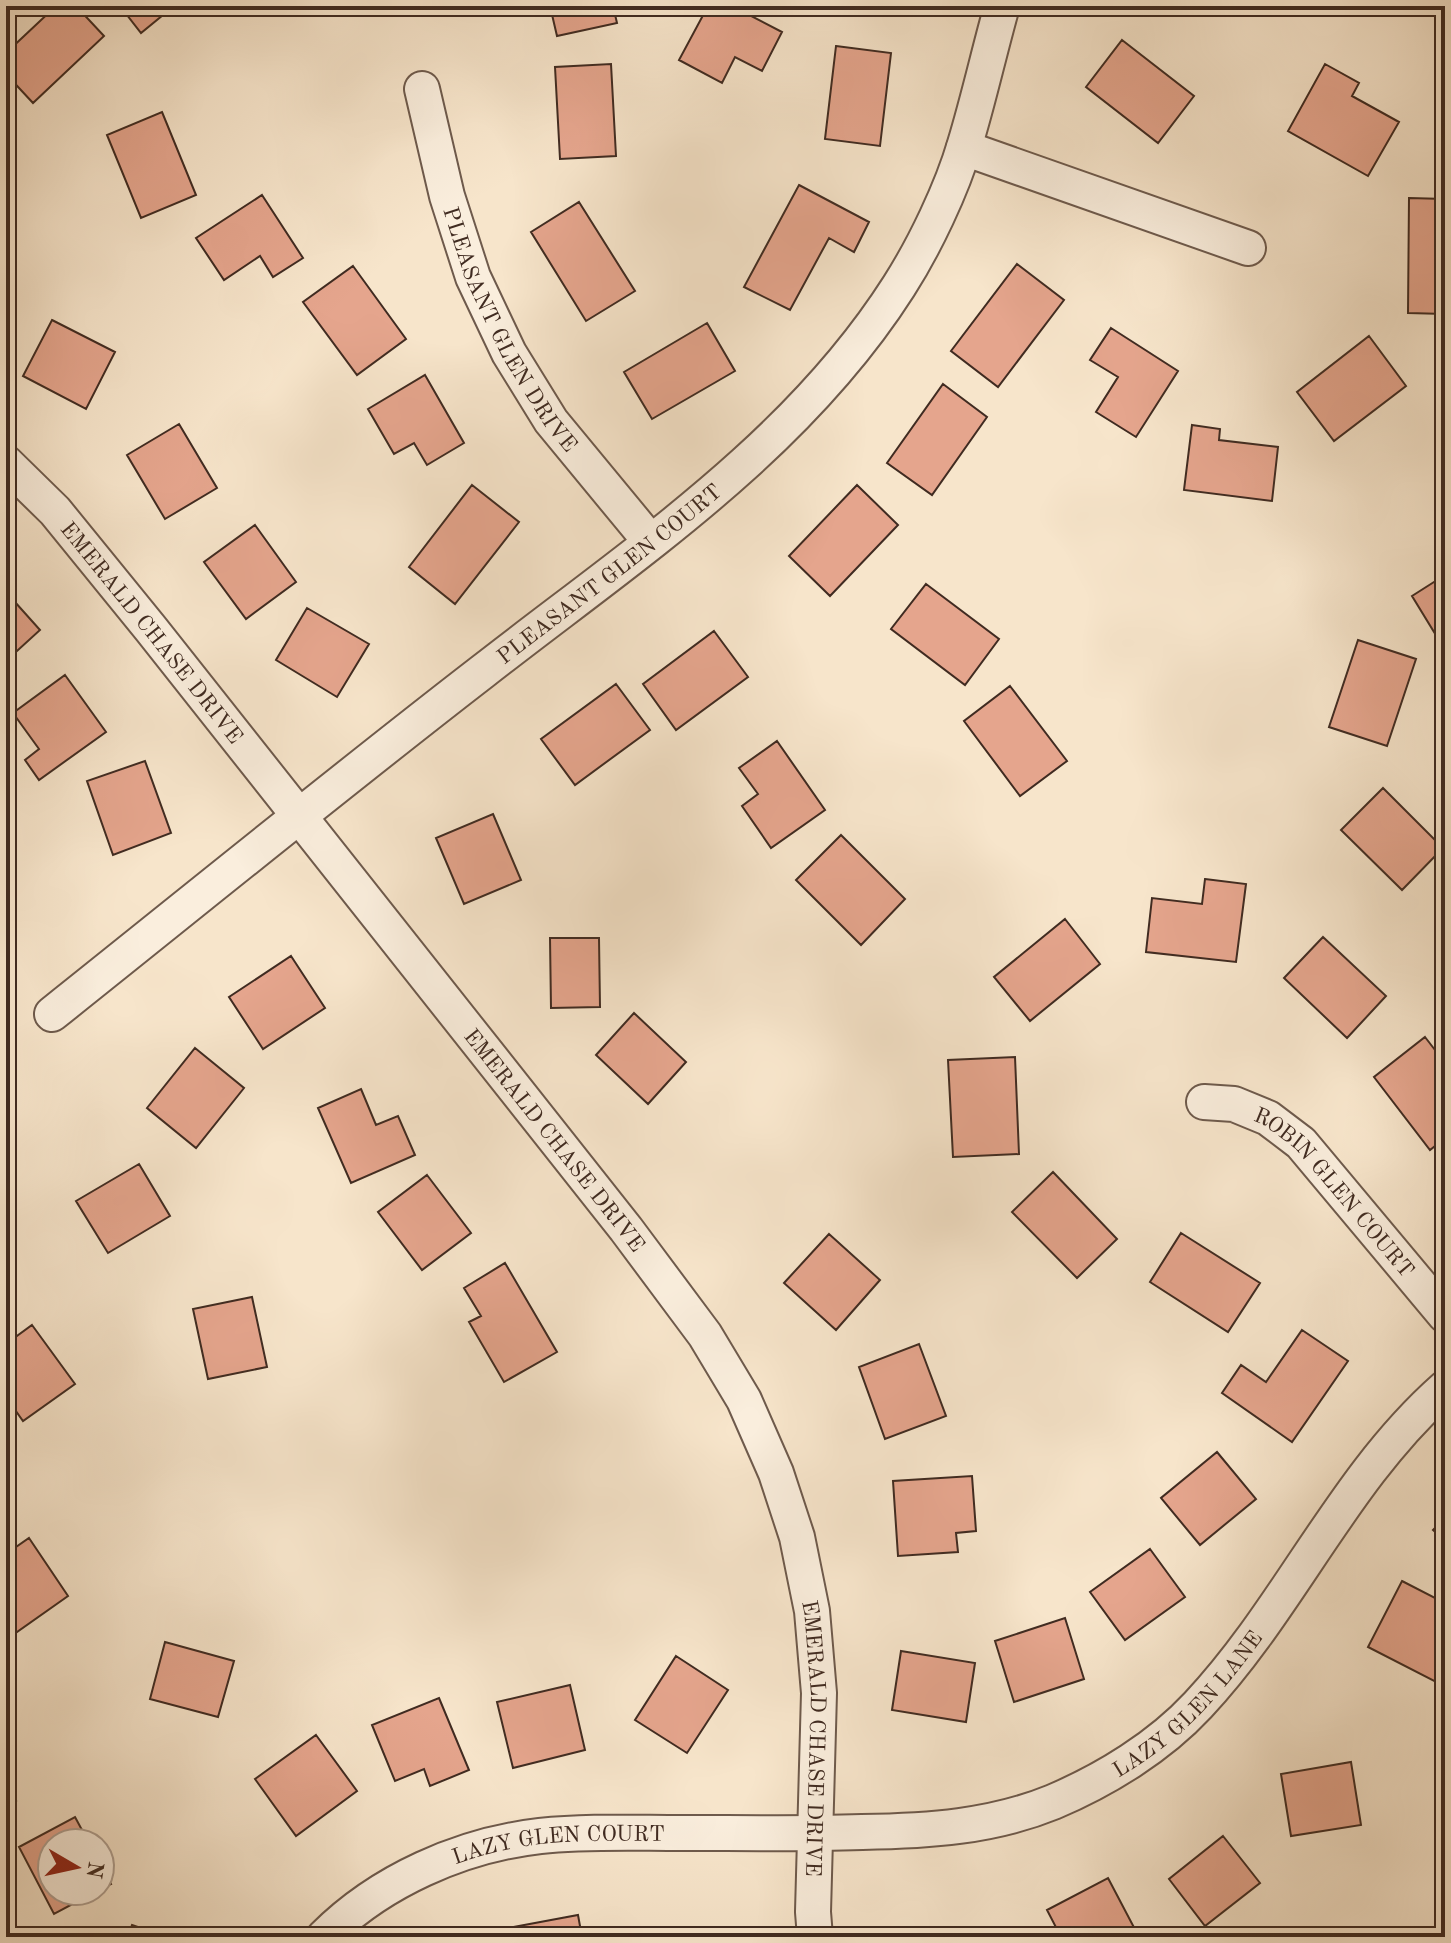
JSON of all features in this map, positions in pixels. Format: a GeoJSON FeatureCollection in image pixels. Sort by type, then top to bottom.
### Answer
{"type":"FeatureCollection","features":[{"type":"Feature","properties":{"kind":"street","name":"PLEASANT GLEN COURT"},"geometry":{"type":"LineString","coordinates":[[52,1014],[719,488],[766,446],[862,341],[901,284],[931,227],[964,148],[1002,6]]}},
{"type":"Feature","properties":{"kind":"street","name":"PLEASANT GLEN DRIVE"},"geometry":{"type":"LineString","coordinates":[[422,89],[447,196],[473,277],[509,353],[551,421],[650,541]]}},
{"type":"Feature","properties":{"kind":"street"},"geometry":{"type":"LineString","coordinates":[[964,148],[1248,248]]}},
{"type":"Feature","properties":{"kind":"street","name":"EMERALD CHASE DRIVE"},"geometry":{"type":"LineString","coordinates":[[6,463],[55,511],[626,1229],[705,1335],[744,1400],[776,1473],[797,1537],[812,1611],[819,1693],[813,1912],[815,1937]]}},
{"type":"Feature","properties":{"kind":"street","name":"ROBIN GLEN COURT"},"geometry":{"type":"LineString","coordinates":[[1204,1102],[1234,1104],[1268,1118],[1301,1143],[1445,1315]]}},
{"type":"Feature","properties":{"kind":"street","name":"LAZY GLEN LANE"},"geometry":{"type":"LineString","coordinates":[[816,1833],[934,1831],[995,1821],[1052,1802],[1100,1779],[1148,1749],[1196,1708],[1233,1664],[1374,1462],[1445,1388]]}},
{"type":"Feature","properties":{"kind":"street","name":"LAZY GLEN COURT"},"geometry":{"type":"LineString","coordinates":[[324,1937],[371,1898],[423,1869],[480,1848],[538,1837],[594,1833],[816,1833]]}},
{"type":"Feature","properties":{"kind":"building"},"geometry":{"type":"Polygon","coordinates":[[[56,6],[76,6],[104,36],[33,103],[6,74],[6,53],[56,6]]]}},
{"type":"Feature","properties":{"kind":"building"},"geometry":{"type":"Polygon","coordinates":[[[120,6],[174,6],[141,33],[120,6]]]}},
{"type":"Feature","properties":{"kind":"building"},"geometry":{"type":"Polygon","coordinates":[[[550,6],[613,6],[617,23],[557,36],[550,6]]]}},
{"type":"Feature","properties":{"kind":"building"},"geometry":{"type":"Polygon","coordinates":[[[708,6],[732,6],[782,32],[762,71],[735,57],[722,83],[679,60],[708,6]]]}},
{"type":"Feature","properties":{"kind":"building"},"geometry":{"type":"Polygon","coordinates":[[[1122,40],[1194,96],[1158,143],[1086,87],[1122,40]]]}},
{"type":"Feature","properties":{"kind":"building"},"geometry":{"type":"Polygon","coordinates":[[[836,46],[891,53],[880,146],[825,139],[836,46]]]}},
{"type":"Feature","properties":{"kind":"building"},"geometry":{"type":"Polygon","coordinates":[[[611,64],[616,156],[560,159],[555,67],[611,64]]]}},
{"type":"Feature","properties":{"kind":"building"},"geometry":{"type":"Polygon","coordinates":[[[1325,64],[1359,83],[1352,96],[1399,122],[1368,176],[1288,131],[1325,64]]]}},
{"type":"Feature","properties":{"kind":"building"},"geometry":{"type":"Polygon","coordinates":[[[162,112],[196,195],[141,218],[107,135],[162,112]]]}},
{"type":"Feature","properties":{"kind":"building"},"geometry":{"type":"Polygon","coordinates":[[[799,185],[869,222],[854,252],[829,238],[790,310],[744,287],[799,185]]]}},
{"type":"Feature","properties":{"kind":"building"},"geometry":{"type":"Polygon","coordinates":[[[262,195],[303,258],[273,277],[260,256],[224,280],[196,238],[262,195]]]}},
{"type":"Feature","properties":{"kind":"building"},"geometry":{"type":"Polygon","coordinates":[[[1409,198],[1445,199],[1445,314],[1408,313],[1409,198]]]}},
{"type":"Feature","properties":{"kind":"building"},"geometry":{"type":"Polygon","coordinates":[[[579,202],[635,291],[586,321],[531,232],[579,202]]]}},
{"type":"Feature","properties":{"kind":"building"},"geometry":{"type":"Polygon","coordinates":[[[1017,264],[1064,300],[998,387],[951,351],[1017,264]]]}},
{"type":"Feature","properties":{"kind":"building"},"geometry":{"type":"Polygon","coordinates":[[[353,266],[406,339],[357,375],[303,302],[353,266]]]}},
{"type":"Feature","properties":{"kind":"building"},"geometry":{"type":"Polygon","coordinates":[[[52,320],[115,352],[86,409],[23,376],[52,320]]]}},
{"type":"Feature","properties":{"kind":"building"},"geometry":{"type":"Polygon","coordinates":[[[707,323],[735,371],[652,419],[624,372],[707,323]]]}},
{"type":"Feature","properties":{"kind":"building"},"geometry":{"type":"Polygon","coordinates":[[[1111,328],[1178,371],[1136,437],[1096,412],[1118,377],[1090,360],[1111,328]]]}},
{"type":"Feature","properties":{"kind":"building"},"geometry":{"type":"Polygon","coordinates":[[[1369,336],[1406,386],[1334,441],[1297,392],[1369,336]]]}},
{"type":"Feature","properties":{"kind":"building"},"geometry":{"type":"Polygon","coordinates":[[[425,375],[464,443],[427,465],[414,443],[394,454],[368,409],[425,375]]]}},
{"type":"Feature","properties":{"kind":"building"},"geometry":{"type":"Polygon","coordinates":[[[943,384],[987,417],[932,495],[887,463],[943,384]]]}},
{"type":"Feature","properties":{"kind":"building"},"geometry":{"type":"Polygon","coordinates":[[[179,424],[217,488],[165,519],[127,455],[179,424]]]}},
{"type":"Feature","properties":{"kind":"building"},"geometry":{"type":"Polygon","coordinates":[[[1192,425],[1220,429],[1219,440],[1278,447],[1272,501],[1184,490],[1192,425]]]}},
{"type":"Feature","properties":{"kind":"building"},"geometry":{"type":"Polygon","coordinates":[[[472,485],[519,522],[455,604],[409,567],[472,485]]]}},
{"type":"Feature","properties":{"kind":"building"},"geometry":{"type":"Polygon","coordinates":[[[857,485],[898,525],[830,596],[789,556],[857,485]]]}},
{"type":"Feature","properties":{"kind":"building"},"geometry":{"type":"Polygon","coordinates":[[[255,525],[296,582],[246,619],[204,562],[255,525]]]}},
{"type":"Feature","properties":{"kind":"building"},"geometry":{"type":"Polygon","coordinates":[[[1445,575],[1445,643],[1442,645],[1412,596],[1445,575]]]}},
{"type":"Feature","properties":{"kind":"building"},"geometry":{"type":"Polygon","coordinates":[[[926,584],[999,639],[965,685],[891,629],[926,584]]]}},
{"type":"Feature","properties":{"kind":"building"},"geometry":{"type":"Polygon","coordinates":[[[6,592],[40,630],[6,661],[6,592]]]}},
{"type":"Feature","properties":{"kind":"building"},"geometry":{"type":"Polygon","coordinates":[[[307,608],[369,644],[337,697],[276,660],[307,608]]]}},
{"type":"Feature","properties":{"kind":"building"},"geometry":{"type":"Polygon","coordinates":[[[714,631],[748,677],[676,730],[643,684],[714,631]]]}},
{"type":"Feature","properties":{"kind":"building"},"geometry":{"type":"Polygon","coordinates":[[[1358,640],[1416,659],[1387,746],[1329,727],[1358,640]]]}},
{"type":"Feature","properties":{"kind":"building"},"geometry":{"type":"Polygon","coordinates":[[[65,675],[106,732],[39,780],[25,760],[39,749],[13,713],[65,675]]]}},
{"type":"Feature","properties":{"kind":"building"},"geometry":{"type":"Polygon","coordinates":[[[616,684],[650,730],[575,785],[541,739],[616,684]]]}},
{"type":"Feature","properties":{"kind":"building"},"geometry":{"type":"Polygon","coordinates":[[[1010,686],[1067,761],[1020,796],[964,721],[1010,686]]]}},
{"type":"Feature","properties":{"kind":"building"},"geometry":{"type":"Polygon","coordinates":[[[777,741],[825,810],[771,848],[742,806],[758,794],[739,768],[777,741]]]}},
{"type":"Feature","properties":{"kind":"building"},"geometry":{"type":"Polygon","coordinates":[[[145,761],[171,833],[113,855],[87,781],[145,761]]]}},
{"type":"Feature","properties":{"kind":"building"},"geometry":{"type":"Polygon","coordinates":[[[1383,788],[1443,848],[1402,890],[1341,830],[1383,788]]]}},
{"type":"Feature","properties":{"kind":"building"},"geometry":{"type":"Polygon","coordinates":[[[493,814],[521,880],[464,904],[436,838],[493,814]]]}},
{"type":"Feature","properties":{"kind":"building"},"geometry":{"type":"Polygon","coordinates":[[[841,835],[905,899],[861,945],[796,880],[841,835]]]}},
{"type":"Feature","properties":{"kind":"building"},"geometry":{"type":"Polygon","coordinates":[[[1205,879],[1246,884],[1236,962],[1146,952],[1152,898],[1202,904],[1205,879]]]}},
{"type":"Feature","properties":{"kind":"building"},"geometry":{"type":"Polygon","coordinates":[[[1065,919],[1100,964],[1030,1021],[994,977],[1065,919]]]}},
{"type":"Feature","properties":{"kind":"building"},"geometry":{"type":"Polygon","coordinates":[[[1323,937],[1386,996],[1347,1038],[1284,978],[1323,937]]]}},
{"type":"Feature","properties":{"kind":"building"},"geometry":{"type":"Polygon","coordinates":[[[550,938],[599,938],[600,1007],[551,1008],[550,938]]]}},
{"type":"Feature","properties":{"kind":"building"},"geometry":{"type":"Polygon","coordinates":[[[291,956],[325,1008],[263,1049],[229,997],[291,956]]]}},
{"type":"Feature","properties":{"kind":"building"},"geometry":{"type":"Polygon","coordinates":[[[634,1013],[686,1062],[648,1104],[596,1055],[634,1013]]]}},
{"type":"Feature","properties":{"kind":"building"},"geometry":{"type":"Polygon","coordinates":[[[1425,1037],[1445,1063],[1445,1138],[1430,1150],[1374,1077],[1425,1037]]]}},
{"type":"Feature","properties":{"kind":"building"},"geometry":{"type":"Polygon","coordinates":[[[195,1048],[244,1088],[196,1148],[147,1108],[195,1048]]]}},
{"type":"Feature","properties":{"kind":"building"},"geometry":{"type":"Polygon","coordinates":[[[1015,1057],[1019,1154],[953,1157],[948,1060],[1015,1057]]]}},
{"type":"Feature","properties":{"kind":"building"},"geometry":{"type":"Polygon","coordinates":[[[361,1089],[376,1125],[398,1116],[415,1155],[351,1183],[318,1108],[361,1089]]]}},
{"type":"Feature","properties":{"kind":"building"},"geometry":{"type":"Polygon","coordinates":[[[139,1164],[170,1216],[108,1253],[76,1201],[139,1164]]]}},
{"type":"Feature","properties":{"kind":"building"},"geometry":{"type":"Polygon","coordinates":[[[1053,1172],[1117,1239],[1077,1278],[1012,1212],[1053,1172]]]}},
{"type":"Feature","properties":{"kind":"building"},"geometry":{"type":"Polygon","coordinates":[[[427,1175],[471,1233],[422,1270],[378,1212],[427,1175]]]}},
{"type":"Feature","properties":{"kind":"building"},"geometry":{"type":"Polygon","coordinates":[[[1181,1233],[1260,1283],[1228,1332],[1150,1282],[1181,1233]]]}},
{"type":"Feature","properties":{"kind":"building"},"geometry":{"type":"Polygon","coordinates":[[[829,1234],[880,1280],[836,1330],[784,1283],[829,1234]]]}},
{"type":"Feature","properties":{"kind":"building"},"geometry":{"type":"Polygon","coordinates":[[[505,1263],[557,1352],[504,1382],[469,1322],[481,1316],[464,1288],[505,1263]]]}},
{"type":"Feature","properties":{"kind":"building"},"geometry":{"type":"Polygon","coordinates":[[[252,1297],[267,1367],[208,1379],[193,1309],[252,1297]]]}},
{"type":"Feature","properties":{"kind":"building"},"geometry":{"type":"Polygon","coordinates":[[[32,1325],[75,1384],[23,1421],[6,1397],[6,1344],[32,1325]]]}},
{"type":"Feature","properties":{"kind":"building"},"geometry":{"type":"Polygon","coordinates":[[[1302,1330],[1348,1361],[1292,1442],[1222,1393],[1241,1365],[1266,1382],[1302,1330]]]}},
{"type":"Feature","properties":{"kind":"building"},"geometry":{"type":"Polygon","coordinates":[[[919,1344],[946,1416],[885,1439],[859,1367],[919,1344]]]}},
{"type":"Feature","properties":{"kind":"building"},"geometry":{"type":"Polygon","coordinates":[[[1217,1452],[1256,1499],[1200,1545],[1161,1498],[1217,1452]]]}},
{"type":"Feature","properties":{"kind":"building"},"geometry":{"type":"Polygon","coordinates":[[[972,1476],[976,1531],[956,1533],[958,1552],[898,1556],[893,1481],[972,1476]]]}},
{"type":"Feature","properties":{"kind":"building"},"geometry":{"type":"Polygon","coordinates":[[[1445,1518],[1445,1541],[1433,1530],[1445,1518]]]}},
{"type":"Feature","properties":{"kind":"building"},"geometry":{"type":"Polygon","coordinates":[[[29,1538],[68,1596],[7,1639],[6,1554],[29,1538]]]}},
{"type":"Feature","properties":{"kind":"building"},"geometry":{"type":"Polygon","coordinates":[[[1150,1549],[1185,1597],[1125,1640],[1090,1592],[1150,1549]]]}},
{"type":"Feature","properties":{"kind":"building"},"geometry":{"type":"Polygon","coordinates":[[[1402,1581],[1445,1603],[1445,1674],[1440,1684],[1368,1647],[1402,1581]]]}},
{"type":"Feature","properties":{"kind":"building"},"geometry":{"type":"Polygon","coordinates":[[[1065,1618],[1084,1679],[1014,1702],[995,1641],[1065,1618]]]}},
{"type":"Feature","properties":{"kind":"building"},"geometry":{"type":"Polygon","coordinates":[[[165,1642],[234,1661],[218,1717],[150,1699],[165,1642]]]}},
{"type":"Feature","properties":{"kind":"building"},"geometry":{"type":"Polygon","coordinates":[[[901,1651],[975,1663],[966,1722],[892,1710],[901,1651]]]}},
{"type":"Feature","properties":{"kind":"building"},"geometry":{"type":"Polygon","coordinates":[[[676,1656],[728,1690],[687,1753],[635,1720],[676,1656]]]}},
{"type":"Feature","properties":{"kind":"building"},"geometry":{"type":"Polygon","coordinates":[[[570,1685],[585,1750],[513,1768],[497,1702],[570,1685]]]}},
{"type":"Feature","properties":{"kind":"building"},"geometry":{"type":"Polygon","coordinates":[[[439,1698],[469,1770],[430,1786],[424,1769],[395,1781],[372,1725],[439,1698]]]}},
{"type":"Feature","properties":{"kind":"building"},"geometry":{"type":"Polygon","coordinates":[[[316,1735],[357,1791],[296,1836],[255,1779],[316,1735]]]}},
{"type":"Feature","properties":{"kind":"building"},"geometry":{"type":"Polygon","coordinates":[[[1351,1762],[1361,1825],[1291,1836],[1281,1774],[1351,1762]]]}},
{"type":"Feature","properties":{"kind":"building"},"geometry":{"type":"Polygon","coordinates":[[[6,1791],[16,1801],[6,1810],[6,1791]]]}},
{"type":"Feature","properties":{"kind":"building"},"geometry":{"type":"Polygon","coordinates":[[[75,1817],[80,1827],[56,1827],[75,1817]]]}},
{"type":"Feature","properties":{"kind":"building"},"geometry":{"type":"Polygon","coordinates":[[[1223,1836],[1260,1883],[1205,1926],[1169,1879],[1223,1836]]]}},
{"type":"Feature","properties":{"kind":"building"},"geometry":{"type":"Polygon","coordinates":[[[36,1838],[36,1880],[19,1847],[36,1838]]]}},
{"type":"Feature","properties":{"kind":"building"},"geometry":{"type":"Polygon","coordinates":[[[1108,1878],[1139,1937],[1061,1937],[1047,1910],[1108,1878]]]}},
{"type":"Feature","properties":{"kind":"building"},"geometry":{"type":"Polygon","coordinates":[[[50,1907],[67,1907],[54,1914],[50,1907]]]}},
{"type":"Feature","properties":{"kind":"building"},"geometry":{"type":"Polygon","coordinates":[[[578,1915],[582,1937],[510,1937],[508,1928],[578,1915]]]}},
{"type":"Feature","properties":{"kind":"building"},"geometry":{"type":"Polygon","coordinates":[[[132,1925],[167,1937],[128,1937],[132,1925]]]}}]}
